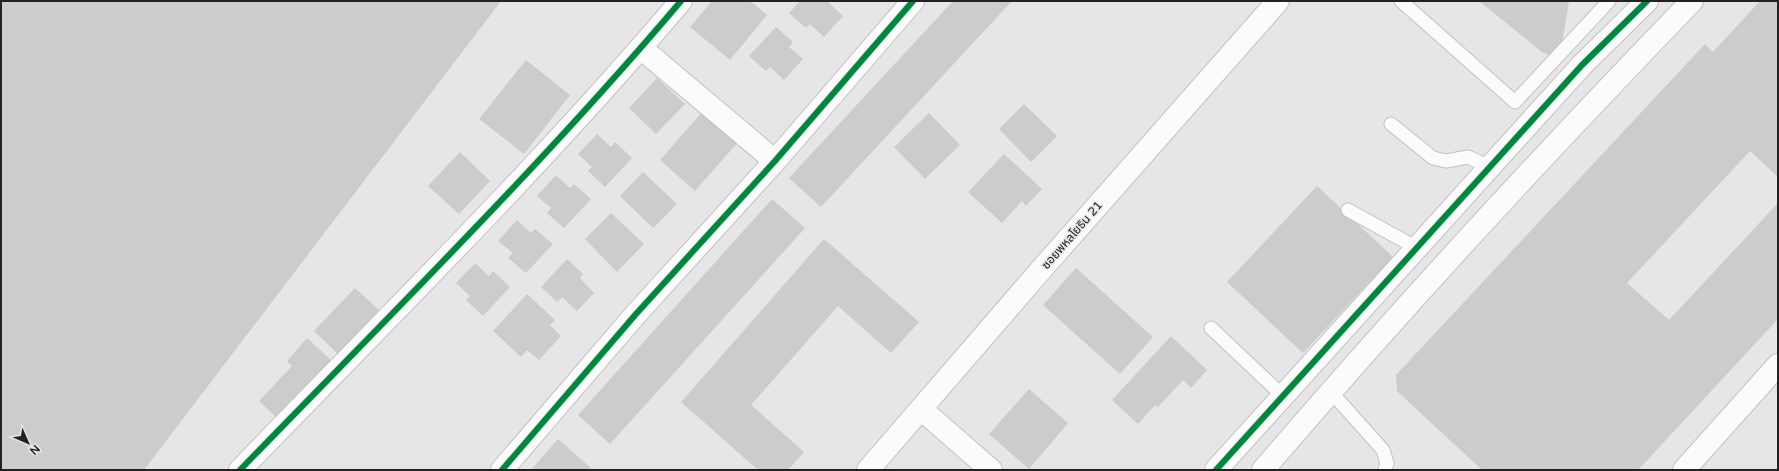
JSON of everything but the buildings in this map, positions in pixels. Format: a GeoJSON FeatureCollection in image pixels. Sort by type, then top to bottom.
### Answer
{"type":"FeatureCollection","features":[{"type":"Feature","properties":{"kind":"street"},"geometry":{"type":"LineString","coordinates":[[240,470],[436,270],[585,112],[681,1]]}},
{"type":"Feature","properties":{"kind":"street"},"geometry":{"type":"LineString","coordinates":[[502,470],[636,314],[775,161],[913,1]]}},
{"type":"Feature","properties":{"kind":"street","name":"ซอยพหลโยธิน 21"},"geometry":{"type":"LineString","coordinates":[[868,470],[1040,271],[1278,1]]}},
{"type":"Feature","properties":{"kind":"street"},"geometry":{"type":"LineString","coordinates":[[1216,470],[1582,65],[1647,1]]}},
{"type":"Feature","properties":{"kind":"street"},"geometry":{"type":"LineString","coordinates":[[1263,470],[1376,341],[1569,128],[1692,1]]}},
{"type":"Feature","properties":{"kind":"street"},"geometry":{"type":"LineString","coordinates":[[641,48],[775,161]]}},
{"type":"Feature","properties":{"kind":"street"},"geometry":{"type":"LineString","coordinates":[[1684,470],[1778,365]]}},
{"type":"Feature","properties":{"kind":"street"},"geometry":{"type":"LineString","coordinates":[[921,409],[991,470]]}},
{"type":"Feature","properties":{"kind":"lane"},"geometry":{"type":"LineString","coordinates":[[1401,1],[1516,102],[1609,1]]}},
{"type":"Feature","properties":{"kind":"lane"},"geometry":{"type":"LineString","coordinates":[[1391,124],[1433,158],[1446,161],[1468,158],[1490,167]]}},
{"type":"Feature","properties":{"kind":"lane"},"geometry":{"type":"LineString","coordinates":[[1348,210],[1417,248]]}},
{"type":"Feature","properties":{"kind":"lane"},"geometry":{"type":"LineString","coordinates":[[1211,328],[1283,396]]}},
{"type":"Feature","properties":{"kind":"lane"},"geometry":{"type":"LineString","coordinates":[[1332,393],[1383,450],[1387,464],[1385,470]]}},
{"type":"Feature","properties":{"kind":"cycle path"},"geometry":{"type":"LineString","coordinates":[[240,470],[520,181],[681,1]]}},
{"type":"Feature","properties":{"kind":"cycle path"},"geometry":{"type":"LineString","coordinates":[[502,470],[636,314],[775,161],[913,1]]}},
{"type":"Feature","properties":{"kind":"cycle path"},"geometry":{"type":"LineString","coordinates":[[1216,470],[1582,65],[1647,1]]}}]}
